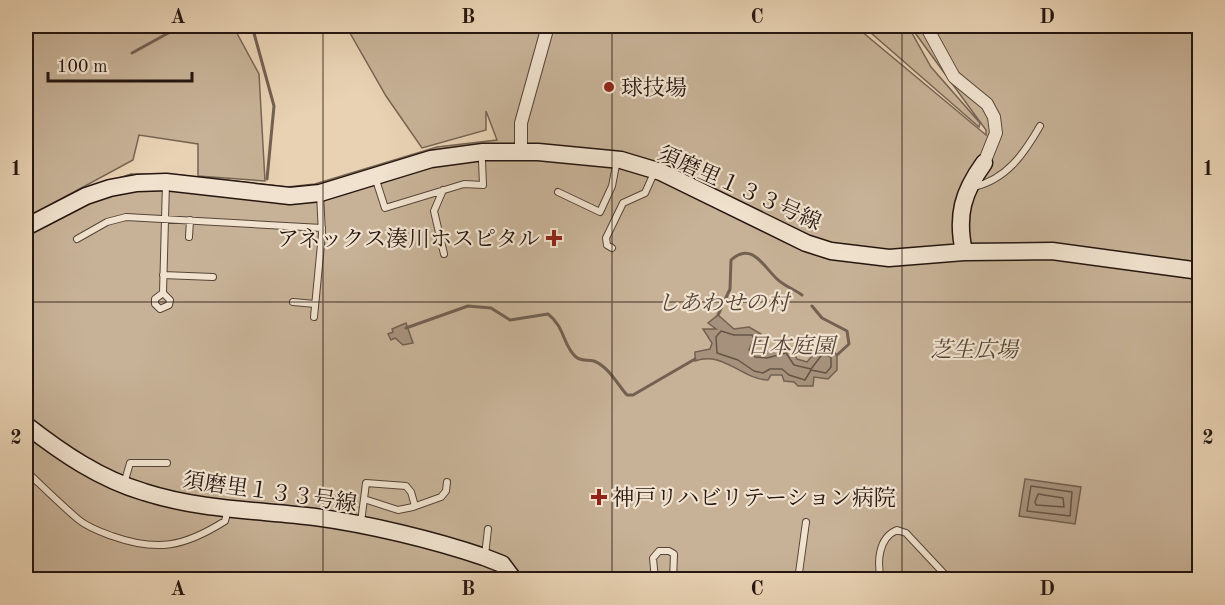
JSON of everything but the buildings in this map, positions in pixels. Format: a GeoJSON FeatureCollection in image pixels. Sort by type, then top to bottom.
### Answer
{"type":"FeatureCollection","features":[{"type":"Feature","properties":{"kind":"street"},"geometry":{"type":"LineString","coordinates":[[521,152],[521,123],[548,26]]}},
{"type":"Feature","properties":{"kind":"street"},"geometry":{"type":"LineString","coordinates":[[926,26],[954,77],[987,104],[994,117],[996,133],[984,163],[963,197],[964,252]]}},
{"type":"Feature","properties":{"kind":"street","name":"須磨里１３３号線"},"geometry":{"type":"LineString","coordinates":[[26,227],[86,196],[110,188],[166,182],[290,196],[320,193],[430,159],[482,157],[521,152],[617,160],[655,171],[806,243],[831,251],[889,258],[964,252],[1052,251],[1200,271]]}},
{"type":"Feature","properties":{"kind":"street","name":"須磨里１３３号線"},"geometry":{"type":"LineString","coordinates":[[26,425],[84,466],[124,485],[168,499],[228,509],[318,518],[361,525],[484,557],[502,564],[514,579]]}},
{"type":"Feature","properties":{"kind":"lane"},"geometry":{"type":"LineString","coordinates":[[966,189],[1004,174],[1024,152],[1040,126]]}},
{"type":"Feature","properties":{"kind":"lane"},"geometry":{"type":"LineString","coordinates":[[375,177],[385,208],[464,184],[483,185],[482,157]]}},
{"type":"Feature","properties":{"kind":"lane"},"geometry":{"type":"LineString","coordinates":[[558,192],[600,212],[612,186],[617,160]]}},
{"type":"Feature","properties":{"kind":"lane"},"geometry":{"type":"LineString","coordinates":[[612,248],[607,245],[606,238],[623,203],[645,193],[655,171]]}},
{"type":"Feature","properties":{"kind":"lane"},"geometry":{"type":"LineString","coordinates":[[163,293],[166,182]]}},
{"type":"Feature","properties":{"kind":"lane"},"geometry":{"type":"LineString","coordinates":[[443,189],[434,211],[444,254]]}},
{"type":"Feature","properties":{"kind":"lane"},"geometry":{"type":"LineString","coordinates":[[314,317],[322,228],[320,193]]}},
{"type":"Feature","properties":{"kind":"lane"},"geometry":{"type":"LineString","coordinates":[[77,239],[107,222],[126,217],[322,228]]}},
{"type":"Feature","properties":{"kind":"lane"},"geometry":{"type":"LineString","coordinates":[[189,237],[190,220]]}},
{"type":"Feature","properties":{"kind":"lane"},"geometry":{"type":"LineString","coordinates":[[163,275],[213,277]]}},
{"type":"Feature","properties":{"kind":"lane"},"geometry":{"type":"LineString","coordinates":[[293,302],[315,304]]}},
{"type":"Feature","properties":{"kind":"lane"},"geometry":{"type":"LineString","coordinates":[[124,485],[130,463],[167,463]]}},
{"type":"Feature","properties":{"kind":"lane"},"geometry":{"type":"LineString","coordinates":[[26,471],[81,522],[96,531],[146,547],[170,544],[210,530],[225,521],[228,509]]}},
{"type":"Feature","properties":{"kind":"lane"},"geometry":{"type":"LineString","coordinates":[[364,498],[398,510],[441,497],[446,492],[447,482]]}},
{"type":"Feature","properties":{"kind":"lane"},"geometry":{"type":"LineString","coordinates":[[361,525],[366,483],[406,486],[411,492],[415,506]]}},
{"type":"Feature","properties":{"kind":"lane"},"geometry":{"type":"LineString","coordinates":[[798,579],[806,522]]}},
{"type":"Feature","properties":{"kind":"lane"},"geometry":{"type":"LineString","coordinates":[[484,557],[488,529]]}},
{"type":"Feature","properties":{"kind":"lane"},"geometry":{"type":"LineString","coordinates":[[881,579],[879,559],[885,539],[897,530],[906,533],[950,579]]}},
{"type":"Feature","properties":{"kind":"lane"},"geometry":{"type":"LineString","coordinates":[[655,579],[653,558],[659,551],[665,550],[674,554],[673,579]]}},
{"type":"Feature","properties":{"kind":"green space"},"geometry":{"type":"Polygon","coordinates":[[[26,26],[233,26],[259,74],[265,181],[198,176],[198,144],[139,135],[133,160],[26,218],[26,26]]]}},
{"type":"Feature","properties":{"kind":"green space","name":"しあわせの村"},"geometry":{"type":"Polygon","coordinates":[[[346,26],[855,26],[986,135],[986,130],[910,26],[1199,26],[1199,579],[26,579],[26,224],[92,187],[131,174],[179,175],[287,187],[315,184],[437,147],[497,140],[486,111],[486,130],[422,148],[386,96],[346,26]]]}},
{"type":"Feature","properties":{"kind":"green space"},"geometry":{"type":"Polygon","coordinates":[[[863,26],[908,26],[931,67],[980,123],[979,127],[863,26]]]}},
{"type":"Feature","properties":{"kind":"water"},"geometry":{"type":"Polygon","coordinates":[[[718,315],[734,329],[749,327],[761,334],[761,340],[755,346],[756,351],[791,347],[797,359],[807,362],[821,345],[831,348],[837,355],[837,370],[828,379],[814,377],[813,386],[798,386],[794,382],[784,381],[782,375],[771,375],[768,380],[749,375],[724,362],[705,359],[695,361],[695,352],[710,349],[712,343],[703,329],[716,329],[708,323],[718,315]]]}},
{"type":"Feature","properties":{"kind":"water"},"geometry":{"type":"Polygon","coordinates":[[[406,323],[413,343],[403,345],[395,338],[391,340],[388,334],[393,332],[392,329],[406,323]]]}},
{"type":"Feature","properties":{"kind":"water"},"geometry":{"type":"Polygon","coordinates":[[[1025,479],[1081,487],[1075,524],[1019,516],[1025,479]]]}},
{"type":"Feature","properties":{"kind":"waterway"},"geometry":{"type":"LineString","coordinates":[[132,53],[181,26]]}},
{"type":"Feature","properties":{"kind":"waterway"},"geometry":{"type":"LineString","coordinates":[[252,26],[274,106],[267,179]]}},
{"type":"Feature","properties":{"kind":"waterway"},"geometry":{"type":"LineString","coordinates":[[718,315],[730,289],[731,260],[745,253],[757,258],[780,281],[802,295]]}},
{"type":"Feature","properties":{"kind":"waterway"},"geometry":{"type":"LineString","coordinates":[[406,328],[468,306],[491,308],[510,320],[548,314],[558,325],[572,353],[578,359],[599,364],[608,371],[627,395],[633,395],[695,359]]}},
{"type":"Feature","properties":{"kind":"waterway"},"geometry":{"type":"LineString","coordinates":[[812,306],[822,318],[847,331],[849,344],[837,355]]}},
{"type":"Feature","properties":{"kind":"place","name":"球技場"},"geometry":{"type":"Point","coordinates":[609,87]}},
{"type":"Feature","properties":{"kind":"place","name":"アネックス湊川ホスピタル"},"geometry":{"type":"Point","coordinates":[554,238]}},
{"type":"Feature","properties":{"kind":"place","name":"神戸リハビリテーション病院"},"geometry":{"type":"Point","coordinates":[599,497]}},
{"type":"Feature","properties":{"kind":"park label","name":"日本庭園"},"geometry":{"type":"Point","coordinates":[791,345]}},
{"type":"Feature","properties":{"kind":"park label","name":"芝生広場"},"geometry":{"type":"Point","coordinates":[974,349]}}]}
